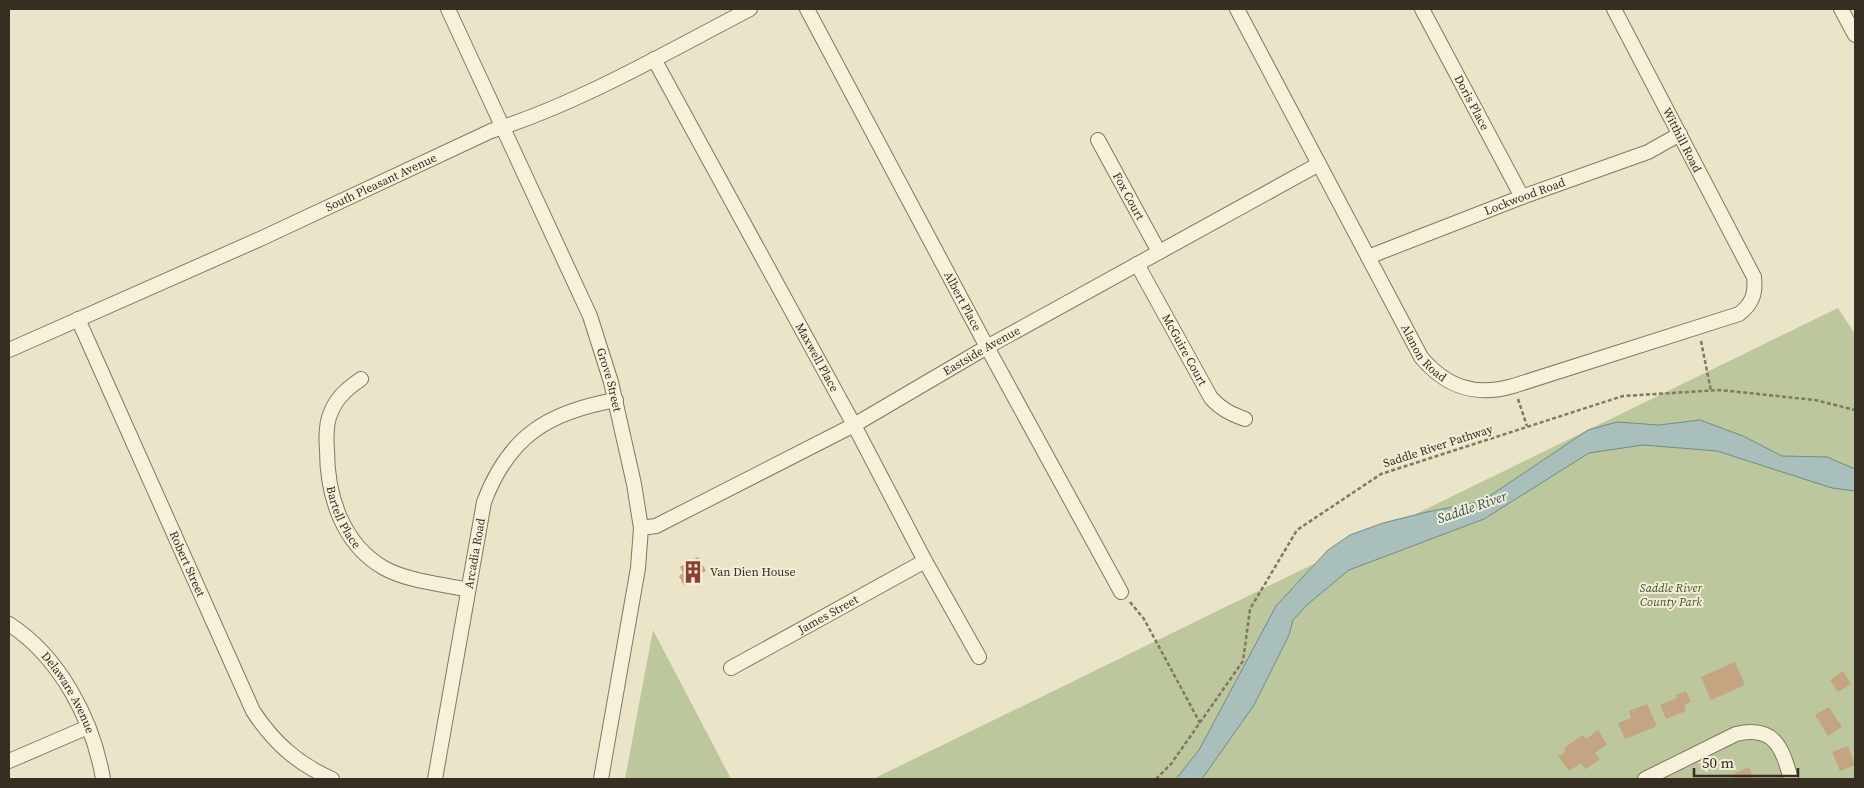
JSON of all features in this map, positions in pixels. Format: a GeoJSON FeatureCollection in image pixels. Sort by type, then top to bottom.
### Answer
{"type":"FeatureCollection","features":[{"type":"Feature","properties":{"kind":"street","name":"Grove Street"},"geometry":{"type":"LineString","coordinates":[[448,9],[590,316],[616,400],[634,484],[641,528],[638,568],[601,779]]}},
{"type":"Feature","properties":{"kind":"street","name":"South Pleasant Avenue"},"geometry":{"type":"LineString","coordinates":[[9,350],[260,239],[491,131],[517,124],[654,59],[750,9]]}},
{"type":"Feature","properties":{"kind":"street","name":"Albert Place"},"geometry":{"type":"LineString","coordinates":[[807,9],[987,347],[1121,592]]}},
{"type":"Feature","properties":{"kind":"street","name":"Alanon Road"},"geometry":{"type":"LineString","coordinates":[[1238,9],[1421,357],[1432,370],[1447,381],[1463,388],[1480,391],[1497,390],[1739,314],[1747,308],[1753,299],[1755,287],[1751,271]]}},
{"type":"Feature","properties":{"kind":"street","name":"Doris Place"},"geometry":{"type":"LineString","coordinates":[[1422,9],[1522,197]]}},
{"type":"Feature","properties":{"kind":"street","name":"Witthill Road"},"geometry":{"type":"LineString","coordinates":[[1614,9],[1751,271]]}},
{"type":"Feature","properties":{"kind":"street"},"geometry":{"type":"LineString","coordinates":[[1841,9],[1854,31]]}},
{"type":"Feature","properties":{"kind":"street","name":"Maxwell Place"},"geometry":{"type":"LineString","coordinates":[[654,59],[854,425],[925,561],[979,657]]}},
{"type":"Feature","properties":{"kind":"street","name":"Lockwood Road"},"geometry":{"type":"LineString","coordinates":[[1368,257],[1522,197],[1648,152],[1680,134]]}},
{"type":"Feature","properties":{"kind":"street","name":"Fox Court"},"geometry":{"type":"LineString","coordinates":[[1098,140],[1159,252]]}},
{"type":"Feature","properties":{"kind":"street","name":"Eastside Avenue"},"geometry":{"type":"LineString","coordinates":[[641,528],[656,526],[854,425],[987,347],[1319,164]]}},
{"type":"Feature","properties":{"kind":"street","name":"McGuire Court"},"geometry":{"type":"LineString","coordinates":[[1137,264],[1211,398],[1220,408],[1232,415],[1245,419]]}},
{"type":"Feature","properties":{"kind":"street","name":"Robert Street"},"geometry":{"type":"LineString","coordinates":[[78,319],[254,710],[264,728],[280,746],[313,771],[332,779]]}},
{"type":"Feature","properties":{"kind":"street","name":"Bartell Place"},"geometry":{"type":"LineString","coordinates":[[361,379],[342,393],[330,413],[326,437],[327,467],[331,495],[342,523],[366,556],[383,568],[399,575],[468,590]]}},
{"type":"Feature","properties":{"kind":"street","name":"Arcadia Road"},"geometry":{"type":"LineString","coordinates":[[435,779],[484,502],[492,481],[502,464],[522,441],[534,431],[570,411],[591,404],[616,400]]}},
{"type":"Feature","properties":{"kind":"street","name":"James Street"},"geometry":{"type":"LineString","coordinates":[[731,668],[925,561]]}},
{"type":"Feature","properties":{"kind":"street","name":"Delaware Avenue"},"geometry":{"type":"LineString","coordinates":[[9,624],[37,647],[56,668],[71,691],[88,727],[103,779]]}},
{"type":"Feature","properties":{"kind":"street"},"geometry":{"type":"LineString","coordinates":[[9,761],[88,727]]}},
{"type":"Feature","properties":{"kind":"street"},"geometry":{"type":"LineString","coordinates":[[1645,779],[1736,734],[1756,732],[1768,736],[1784,753],[1791,779]]}},
{"type":"Feature","properties":{"kind":"path"},"geometry":{"type":"LineString","coordinates":[[1696,328],[1704,351],[1712,391]]}},
{"type":"Feature","properties":{"kind":"path"},"geometry":{"type":"LineString","coordinates":[[1514,386],[1527,426]]}},
{"type":"Feature","properties":{"kind":"path","name":"Saddle River Pathway"},"geometry":{"type":"LineString","coordinates":[[1156,779],[1171,764],[1243,661],[1250,609],[1297,530],[1381,474],[1623,396],[1720,390],[1815,400],[1855,410]]}},
{"type":"Feature","properties":{"kind":"path"},"geometry":{"type":"LineString","coordinates":[[1121,592],[1144,619],[1200,723]]}},
{"type":"Feature","properties":{"kind":"green space","name":"Saddle River County Park"},"geometry":{"type":"Polygon","coordinates":[[[1838,308],[1855,334],[1855,779],[873,779],[1838,308]]]}},
{"type":"Feature","properties":{"kind":"green space"},"geometry":{"type":"Polygon","coordinates":[[[653,630],[731,779],[625,779],[653,630]]]}},
{"type":"Feature","properties":{"kind":"water","name":"Saddle River"},"geometry":{"type":"Polygon","coordinates":[[[1700,420],[1743,436],[1782,456],[1827,457],[1855,469],[1855,491],[1832,488],[1717,451],[1643,445],[1589,453],[1484,519],[1349,570],[1308,604],[1293,620],[1289,635],[1254,705],[1202,779],[1176,779],[1199,750],[1276,606],[1328,550],[1350,535],[1383,523],[1473,503],[1491,495],[1588,430],[1617,422],[1659,425],[1700,420]]]}},
{"type":"Feature","properties":{"kind":"building","name":"Van Dien House"},"geometry":{"type":"Polygon","coordinates":[[[698,557],[706,571],[697,575],[699,578],[684,586],[679,576],[683,573],[680,567],[698,557]]]}},
{"type":"Feature","properties":{"kind":"building"},"geometry":{"type":"Polygon","coordinates":[[[1735,662],[1745,685],[1711,700],[1701,677],[1735,662]]]}},
{"type":"Feature","properties":{"kind":"building"},"geometry":{"type":"Polygon","coordinates":[[[1843,671],[1851,684],[1838,692],[1830,680],[1843,671]]]}},
{"type":"Feature","properties":{"kind":"building"},"geometry":{"type":"Polygon","coordinates":[[[1686,691],[1691,702],[1684,705],[1686,711],[1666,719],[1660,705],[1677,698],[1676,695],[1686,691]]]}},
{"type":"Feature","properties":{"kind":"building"},"geometry":{"type":"Polygon","coordinates":[[[1647,704],[1657,726],[1625,739],[1618,723],[1631,718],[1629,711],[1647,704]]]}},
{"type":"Feature","properties":{"kind":"building"},"geometry":{"type":"Polygon","coordinates":[[[1829,707],[1842,727],[1828,736],[1815,715],[1829,707]]]}},
{"type":"Feature","properties":{"kind":"building"},"geometry":{"type":"Polygon","coordinates":[[[1598,730],[1607,744],[1595,753],[1600,759],[1586,769],[1581,763],[1569,771],[1558,756],[1566,751],[1564,748],[1583,735],[1586,739],[1598,730]]]}},
{"type":"Feature","properties":{"kind":"building"},"geometry":{"type":"Polygon","coordinates":[[[1848,746],[1855,765],[1840,771],[1832,752],[1848,746]]]}},
{"type":"Feature","properties":{"kind":"building"},"geometry":{"type":"Polygon","coordinates":[[[1749,767],[1754,779],[1734,779],[1732,775],[1749,767]]]}},
{"type":"Feature","properties":{"kind":"place","name":"Van Dien House"},"geometry":{"type":"Point","coordinates":[693,572]}}]}
